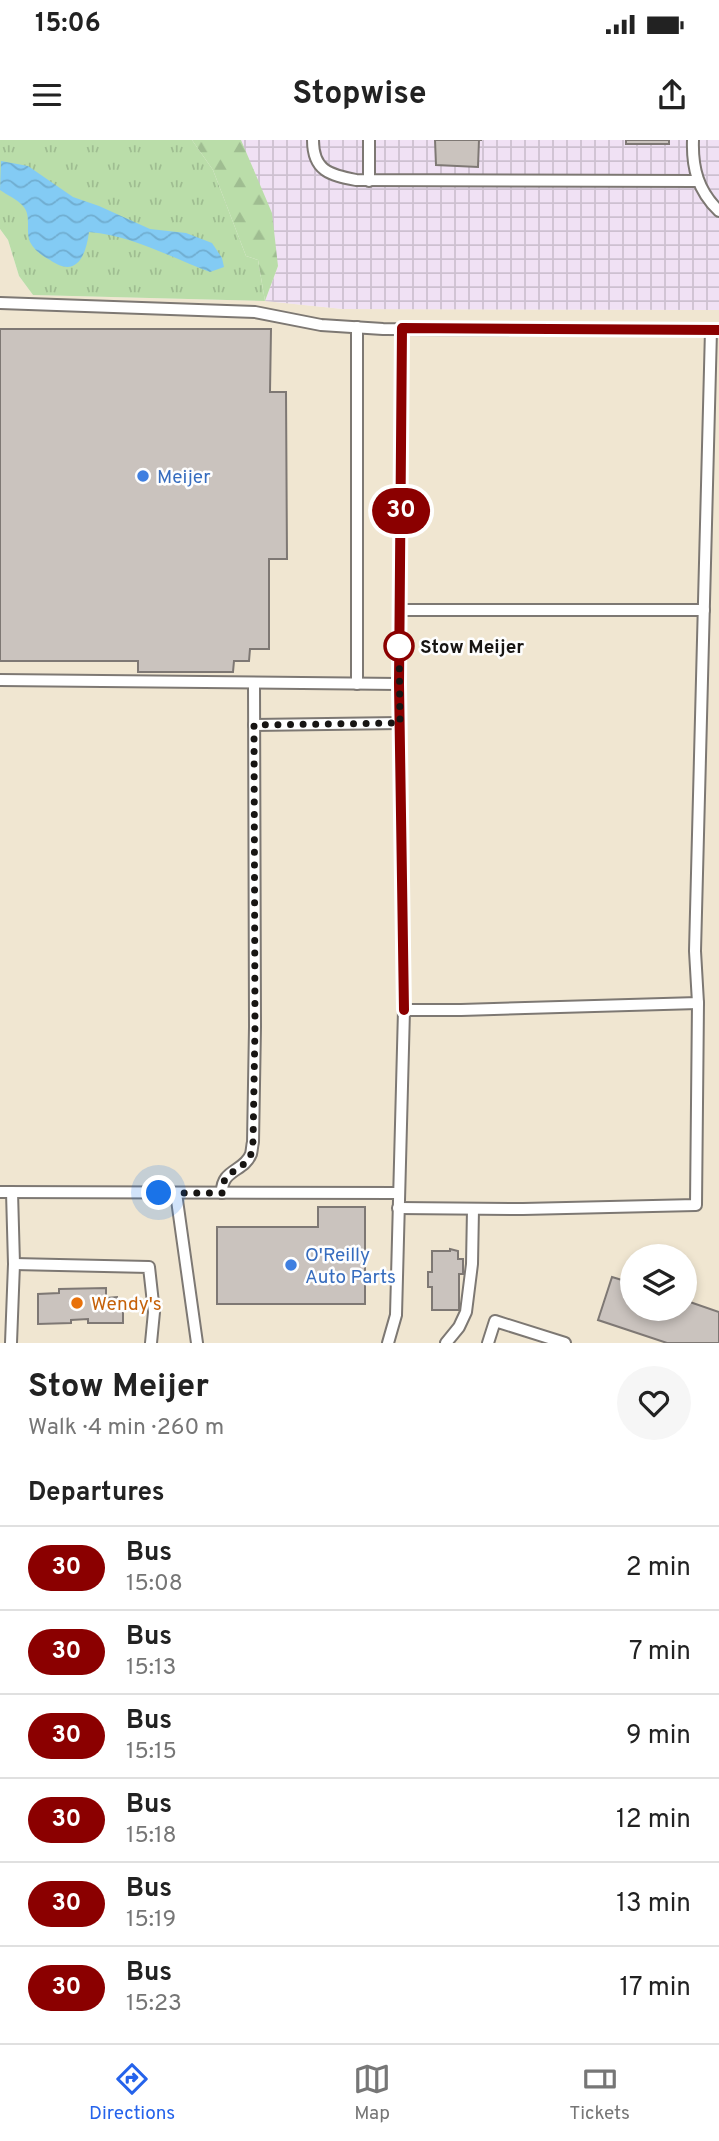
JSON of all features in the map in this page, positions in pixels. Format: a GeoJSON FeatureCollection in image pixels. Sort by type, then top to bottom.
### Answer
{"type":"FeatureCollection","features":[{"type":"Feature","properties":{"kind":"lane"},"geometry":{"type":"LineString","coordinates":[[313,140],[313,152],[322,168],[331,175],[356,180],[697,181]]}},
{"type":"Feature","properties":{"kind":"lane"},"geometry":{"type":"LineString","coordinates":[[369,140],[369,181]]}},
{"type":"Feature","properties":{"kind":"lane"},"geometry":{"type":"LineString","coordinates":[[692,140],[692,161],[697,181],[708,200],[719,211]]}},
{"type":"Feature","properties":{"kind":"lane"},"geometry":{"type":"LineString","coordinates":[[0,303],[255,312],[321,325],[357,327],[715,330],[704,610],[696,938],[696,1205],[627,1208],[398,1208]]}},
{"type":"Feature","properties":{"kind":"lane"},"geometry":{"type":"LineString","coordinates":[[357,327],[357,684]]}},
{"type":"Feature","properties":{"kind":"lane"},"geometry":{"type":"LineString","coordinates":[[388,1343],[396,1315],[404,1010],[399,684],[402,328]]}},
{"type":"Feature","properties":{"kind":"lane"},"geometry":{"type":"LineString","coordinates":[[400,610],[704,610]]}},
{"type":"Feature","properties":{"kind":"lane"},"geometry":{"type":"LineString","coordinates":[[0,680],[399,684]]}},
{"type":"Feature","properties":{"kind":"lane"},"geometry":{"type":"LineString","coordinates":[[222,1193],[225,1177],[251,1156],[253,1142],[254,682]]}},
{"type":"Feature","properties":{"kind":"lane"},"geometry":{"type":"LineString","coordinates":[[254,725],[400,723]]}},
{"type":"Feature","properties":{"kind":"lane"},"geometry":{"type":"LineString","coordinates":[[404,1010],[698,1003]]}},
{"type":"Feature","properties":{"kind":"lane"},"geometry":{"type":"LineString","coordinates":[[0,1192],[399,1193]]}},
{"type":"Feature","properties":{"kind":"lane"},"geometry":{"type":"LineString","coordinates":[[11,1343],[14,1264],[12,1192]]}},
{"type":"Feature","properties":{"kind":"lane"},"geometry":{"type":"LineString","coordinates":[[176,1193],[197,1343]]}},
{"type":"Feature","properties":{"kind":"lane"},"geometry":{"type":"LineString","coordinates":[[446,1343],[466,1312],[472,1264],[473,1209]]}},
{"type":"Feature","properties":{"kind":"lane"},"geometry":{"type":"LineString","coordinates":[[14,1264],[149,1267],[153,1312],[152,1343]]}},
{"type":"Feature","properties":{"kind":"lane"},"geometry":{"type":"LineString","coordinates":[[488,1343],[495,1321],[565,1343]]}},
{"type":"Feature","properties":{"kind":"shaded area"},"geometry":{"type":"Polygon","coordinates":[[[241,140],[719,140],[719,310],[343,309],[265,301],[278,266],[241,140]]]}},
{"type":"Feature","properties":{"kind":"shaded area"},"geometry":{"type":"Polygon","coordinates":[[[0,229],[8,240],[19,276],[33,295],[265,301],[343,309],[719,310],[719,1343],[0,1343],[0,229]]]}},
{"type":"Feature","properties":{"kind":"green space"},"geometry":{"type":"Polygon","coordinates":[[[0,140],[192,140],[213,170],[246,256],[258,260],[265,301],[33,295],[19,276],[8,240],[0,229],[0,140]]]}},
{"type":"Feature","properties":{"kind":"green space"},"geometry":{"type":"Polygon","coordinates":[[[192,140],[241,140],[272,213],[278,266],[265,301],[258,260],[246,256],[213,170],[192,140]]]}},
{"type":"Feature","properties":{"kind":"water"},"geometry":{"type":"Polygon","coordinates":[[[1,161],[28,166],[73,197],[150,229],[186,233],[212,243],[222,258],[224,267],[210,272],[136,242],[89,232],[78,262],[67,267],[59,265],[34,248],[29,238],[26,210],[18,201],[0,190],[1,161]]]}},
{"type":"Feature","properties":{"kind":"building"},"geometry":{"type":"Polygon","coordinates":[[[435,140],[479,140],[478,167],[436,165],[435,140]]]}},
{"type":"Feature","properties":{"kind":"building"},"geometry":{"type":"Polygon","coordinates":[[[626,140],[669,140],[669,144],[626,144],[626,140]]]}},
{"type":"Feature","properties":{"kind":"building","name":"Meijer"},"geometry":{"type":"Polygon","coordinates":[[[0,329],[271,329],[270,392],[286,392],[287,559],[269,559],[269,649],[250,649],[249,661],[234,661],[233,672],[138,672],[138,661],[0,661],[0,329]]]}},
{"type":"Feature","properties":{"kind":"building","name":"O'Reilly Auto Parts"},"geometry":{"type":"Polygon","coordinates":[[[318,1207],[365,1207],[365,1304],[217,1304],[217,1227],[318,1227],[318,1207]]]}},
{"type":"Feature","properties":{"kind":"building"},"geometry":{"type":"Polygon","coordinates":[[[432,1251],[458,1251],[458,1259],[463,1259],[463,1274],[459,1274],[459,1310],[432,1310],[432,1287],[428,1287],[428,1272],[432,1272],[432,1251]]]}},
{"type":"Feature","properties":{"kind":"building"},"geometry":{"type":"Polygon","coordinates":[[[612,1277],[620,1279],[620,1321],[697,1321],[697,1304],[719,1312],[719,1343],[667,1343],[598,1320],[612,1277]]]}},
{"type":"Feature","properties":{"kind":"building","name":"Wendy's"},"geometry":{"type":"Polygon","coordinates":[[[106,1288],[106,1298],[117,1297],[117,1309],[123,1309],[123,1323],[88,1323],[88,1319],[71,1320],[71,1323],[38,1324],[38,1294],[59,1293],[59,1289],[106,1288]]]}},
{"type":"Feature","properties":{"kind":"bus line","name":"30"},"geometry":{"type":"LineString","coordinates":[[404,1010],[399,684],[402,328],[719,330]]}},
{"type":"Feature","properties":{"kind":"place","name":"Meijer"},"geometry":{"type":"Point","coordinates":[143,476]}},
{"type":"Feature","properties":{"kind":"place","name":"Stow Meijer"},"geometry":{"type":"Point","coordinates":[399,646]}},
{"type":"Feature","properties":{"kind":"place","name":"O'Reilly Auto Parts"},"geometry":{"type":"Point","coordinates":[291,1265]}},
{"type":"Feature","properties":{"kind":"place","name":"Wendy's"},"geometry":{"type":"Point","coordinates":[77,1303]}},
{"type":"Feature","properties":{"kind":"route"},"geometry":{"type":"LineString","coordinates":[[159,1193],[222,1193],[225,1177],[251,1156],[255,1027],[254,725],[400,723],[399,635],[399,646]]}}]}
